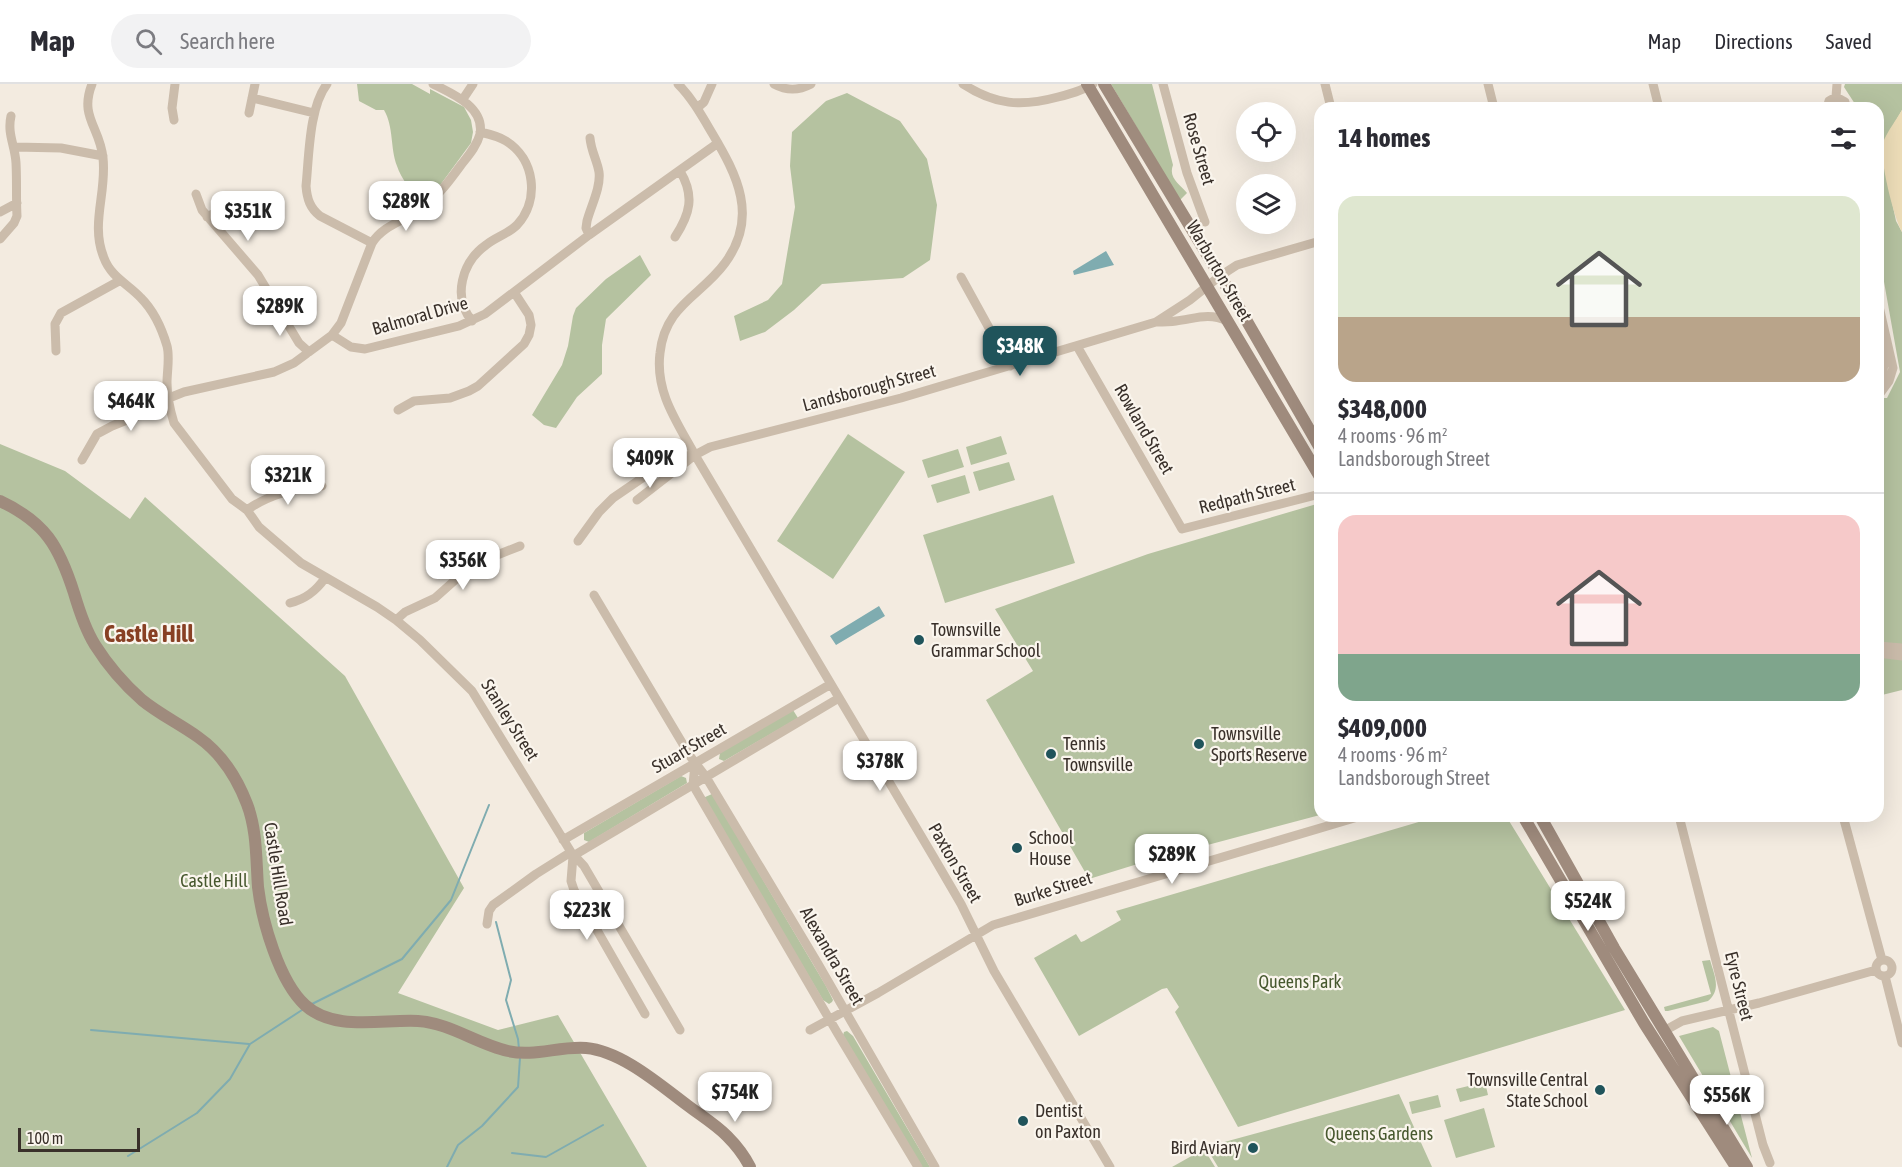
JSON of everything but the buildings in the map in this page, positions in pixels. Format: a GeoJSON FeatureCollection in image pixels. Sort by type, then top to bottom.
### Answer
{"type":"FeatureCollection","features":[{"type":"Feature","properties":{"kind":"main road","name":"Warburton Street"},"geometry":{"type":"LineString","coordinates":[[1104,84],[1314,438]]}},
{"type":"Feature","properties":{"kind":"main road","name":"Warburton Street"},"geometry":{"type":"LineString","coordinates":[[1090,85],[1314,467]]}},
{"type":"Feature","properties":{"kind":"main road","name":"Castle Hill Road"},"geometry":{"type":"LineString","coordinates":[[0,501],[35,521],[46,533],[64,566],[94,644],[117,673],[143,701],[208,745],[221,758],[234,778],[251,816],[259,890],[271,939],[283,974],[292,990],[304,1004],[320,1016],[345,1022],[420,1021],[435,1024],[505,1051],[524,1054],[587,1048],[602,1052],[644,1073],[723,1133],[743,1155],[750,1167]]}},
{"type":"Feature","properties":{"kind":"main road"},"geometry":{"type":"LineString","coordinates":[[1527,822],[1644,1023],[1736,1167]]}},
{"type":"Feature","properties":{"kind":"main road"},"geometry":{"type":"LineString","coordinates":[[1543,822],[1614,948],[1747,1167]]}},
{"type":"Feature","properties":{"kind":"main road"},"geometry":{"type":"LineString","coordinates":[[1614,948],[1620,972],[1641,1006],[1644,1023]]}},
{"type":"Feature","properties":{"kind":"main road"},"geometry":{"type":"LineString","coordinates":[[1664,1030],[1664,1043],[1684,1076],[1693,1102]]}},
{"type":"Feature","properties":{"kind":"street","name":"Stanley Street"},"geometry":{"type":"LineString","coordinates":[[92,84],[87,110],[99,136],[103,156],[98,238],[104,260],[119,280],[140,297],[151,310],[159,326],[168,348],[167,385],[174,423],[232,499],[247,510],[258,527],[301,563],[396,620],[472,691],[563,840],[584,866],[680,1030]]}},
{"type":"Feature","properties":{"kind":"street"},"geometry":{"type":"LineString","coordinates":[[174,120],[172,108],[175,84]]}},
{"type":"Feature","properties":{"kind":"street"},"geometry":{"type":"LineString","coordinates":[[249,113],[255,84]]}},
{"type":"Feature","properties":{"kind":"street"},"geometry":{"type":"LineString","coordinates":[[327,84],[319,97],[314,113],[306,186],[309,202],[313,211],[320,216],[372,243]]}},
{"type":"Feature","properties":{"kind":"street"},"geometry":{"type":"LineString","coordinates":[[82,460],[97,434],[112,426],[159,407],[170,398],[184,392],[274,372],[294,363],[332,335],[341,323],[378,232],[423,208],[440,192],[474,147],[480,132],[479,122],[471,108],[463,99],[433,84]]}},
{"type":"Feature","properties":{"kind":"street"},"geometry":{"type":"LineString","coordinates":[[463,99],[473,84]]}},
{"type":"Feature","properties":{"kind":"street","name":"Paxton Street"},"geometry":{"type":"LineString","coordinates":[[678,84],[697,108],[718,143],[736,178],[742,202],[740,229],[732,253],[717,273],[684,302],[674,315],[662,342],[659,368],[663,394],[695,455],[956,896],[994,970],[1110,1167]]}},
{"type":"Feature","properties":{"kind":"street"},"geometry":{"type":"LineString","coordinates":[[697,108],[704,102],[712,84]]}},
{"type":"Feature","properties":{"kind":"street"},"geometry":{"type":"LineString","coordinates":[[774,84],[794,90],[811,84]]}},
{"type":"Feature","properties":{"kind":"street"},"geometry":{"type":"LineString","coordinates":[[963,84],[984,96],[1015,103],[1044,101],[1081,91],[1090,85]]}},
{"type":"Feature","properties":{"kind":"street","name":"Rose Street"},"geometry":{"type":"LineString","coordinates":[[1163,84],[1187,173],[1205,222]]}},
{"type":"Feature","properties":{"kind":"street"},"geometry":{"type":"LineString","coordinates":[[1325,84],[1330,102]]}},
{"type":"Feature","properties":{"kind":"street"},"geometry":{"type":"LineString","coordinates":[[1488,84],[1492,102]]}},
{"type":"Feature","properties":{"kind":"street"},"geometry":{"type":"LineString","coordinates":[[1653,84],[1658,102]]}},
{"type":"Feature","properties":{"kind":"street"},"geometry":{"type":"LineString","coordinates":[[1836,97],[1837,84]]}},
{"type":"Feature","properties":{"kind":"street"},"geometry":{"type":"LineString","coordinates":[[1829,102],[1836,97],[1843,102]]}},
{"type":"Feature","properties":{"kind":"street"},"geometry":{"type":"LineString","coordinates":[[252,98],[314,113]]}},
{"type":"Feature","properties":{"kind":"street"},"geometry":{"type":"LineString","coordinates":[[0,239],[17,216],[15,147],[9,133],[11,116]]}},
{"type":"Feature","properties":{"kind":"street"},"geometry":{"type":"LineString","coordinates":[[472,321],[465,313],[462,303],[462,280],[466,266],[473,256],[487,244],[516,225],[525,212],[532,191],[529,169],[516,148],[498,136],[480,132]]}},
{"type":"Feature","properties":{"kind":"street"},"geometry":{"type":"LineString","coordinates":[[589,235],[586,228],[587,221],[599,180],[599,171],[591,152],[590,138]]}},
{"type":"Feature","properties":{"kind":"street","name":"Balmoral Drive"},"geometry":{"type":"LineString","coordinates":[[332,335],[351,347],[365,349],[472,321],[485,314],[589,235],[718,143]]}},
{"type":"Feature","properties":{"kind":"street"},"geometry":{"type":"LineString","coordinates":[[15,147],[60,148],[93,156],[103,156]]}},
{"type":"Feature","properties":{"kind":"street"},"geometry":{"type":"LineString","coordinates":[[675,237],[687,215],[690,199],[688,184],[680,171]]}},
{"type":"Feature","properties":{"kind":"street"},"geometry":{"type":"LineString","coordinates":[[196,194],[207,217],[258,275],[299,343],[309,352]]}},
{"type":"Feature","properties":{"kind":"street"},"geometry":{"type":"LineString","coordinates":[[0,212],[17,203]]}},
{"type":"Feature","properties":{"kind":"street"},"geometry":{"type":"LineString","coordinates":[[207,217],[228,206]]}},
{"type":"Feature","properties":{"kind":"street","name":"Landsborough Street"},"geometry":{"type":"LineString","coordinates":[[1156,322],[1245,261],[1314,243]]}},
{"type":"Feature","properties":{"kind":"street"},"geometry":{"type":"LineString","coordinates":[[961,278],[1010,366]]}},
{"type":"Feature","properties":{"kind":"street"},"geometry":{"type":"LineString","coordinates":[[56,351],[55,324],[61,313],[119,280]]}},
{"type":"Feature","properties":{"kind":"street"},"geometry":{"type":"LineString","coordinates":[[398,410],[414,401],[450,398],[469,391],[478,386],[524,344],[531,325],[529,315],[514,292]]}},
{"type":"Feature","properties":{"kind":"street","name":"Landsborough Street"},"geometry":{"type":"LineString","coordinates":[[637,500],[695,455],[711,447],[901,398],[1156,322],[1174,322],[1210,315],[1227,321]]}},
{"type":"Feature","properties":{"kind":"street"},"geometry":{"type":"LineString","coordinates":[[1884,328],[1893,368],[1884,388]]}},
{"type":"Feature","properties":{"kind":"street","name":"Rowland Street"},"geometry":{"type":"LineString","coordinates":[[1077,346],[1182,529]]}},
{"type":"Feature","properties":{"kind":"street","name":"Landsborough Street"},"geometry":{"type":"LineString","coordinates":[[578,541],[599,512],[613,498],[670,459],[695,455]]}},
{"type":"Feature","properties":{"kind":"street"},"geometry":{"type":"LineString","coordinates":[[247,510],[258,502],[303,487],[322,486]]}},
{"type":"Feature","properties":{"kind":"street","name":"Redpath Street"},"geometry":{"type":"LineString","coordinates":[[1182,529],[1314,496]]}},
{"type":"Feature","properties":{"kind":"street"},"geometry":{"type":"LineString","coordinates":[[396,620],[405,612],[435,598],[472,565],[520,546]]}},
{"type":"Feature","properties":{"kind":"street"},"geometry":{"type":"LineString","coordinates":[[290,603],[310,595],[325,578]]}},
{"type":"Feature","properties":{"kind":"street","name":"Alexandra Street"},"geometry":{"type":"LineString","coordinates":[[594,594],[695,764],[706,777],[935,1167]]}},
{"type":"Feature","properties":{"kind":"street"},"geometry":{"type":"LineString","coordinates":[[1884,646],[1902,648]]}},
{"type":"Feature","properties":{"kind":"street"},"geometry":{"type":"LineString","coordinates":[[1884,654],[1902,656]]}},
{"type":"Feature","properties":{"kind":"street","name":"Stuart Street"},"geometry":{"type":"LineString","coordinates":[[563,840],[831,684]]}},
{"type":"Feature","properties":{"kind":"street","name":"Stuart Street"},"geometry":{"type":"LineString","coordinates":[[487,924],[489,911],[493,905],[536,873],[693,785],[839,698]]}},
{"type":"Feature","properties":{"kind":"street"},"geometry":{"type":"LineString","coordinates":[[693,785],[695,764]]}},
{"type":"Feature","properties":{"kind":"street","name":"Alexandra Street"},"geometry":{"type":"LineString","coordinates":[[693,785],[918,1167]]}},
{"type":"Feature","properties":{"kind":"street","name":"Burke Street"},"geometry":{"type":"LineString","coordinates":[[810,1030],[993,925],[1341,822]]}},
{"type":"Feature","properties":{"kind":"street","name":"Eyre Street"},"geometry":{"type":"LineString","coordinates":[[1681,822],[1763,1145],[1770,1163]]}},
{"type":"Feature","properties":{"kind":"street"},"geometry":{"type":"LineString","coordinates":[[1845,822],[1882,960]]}},
{"type":"Feature","properties":{"kind":"street"},"geometry":{"type":"LineString","coordinates":[[572,854],[571,881],[574,890],[645,1014]]}},
{"type":"Feature","properties":{"kind":"street"},"geometry":{"type":"LineString","coordinates":[[1882,960],[1887,960],[1892,965],[1891,972],[1885,976],[1878,974],[1876,970],[1877,963],[1882,960]]}},
{"type":"Feature","properties":{"kind":"street"},"geometry":{"type":"LineString","coordinates":[[1892,965],[1902,963]]}},
{"type":"Feature","properties":{"kind":"street"},"geometry":{"type":"LineString","coordinates":[[1664,1030],[1682,1021],[1876,970]]}},
{"type":"Feature","properties":{"kind":"street"},"geometry":{"type":"LineString","coordinates":[[1885,976],[1902,1043]]}},
{"type":"Feature","properties":{"kind":"green space"},"geometry":{"type":"Polygon","coordinates":[[[357,84],[412,84],[430,94],[430,89],[464,107],[471,120],[473,132],[471,143],[438,188],[420,202],[399,171],[384,110],[376,110],[359,101],[357,84]]]}},
{"type":"Feature","properties":{"kind":"green space"},"geometry":{"type":"Polygon","coordinates":[[[1111,84],[1152,84],[1173,165],[1172,174],[1187,193],[1180,200],[1111,84]]]}},
{"type":"Feature","properties":{"kind":"green space"},"geometry":{"type":"Polygon","coordinates":[[[1845,84],[1902,84],[1902,110],[1884,141],[1884,102],[1854,102],[1844,87],[1845,84]]]}},
{"type":"Feature","properties":{"kind":"green space"},"geometry":{"type":"Polygon","coordinates":[[[847,93],[900,121],[927,159],[937,205],[930,260],[903,278],[822,284],[794,310],[765,332],[740,341],[734,316],[768,300],[782,284],[795,207],[790,166],[792,132],[826,101],[847,93]]]}},
{"type":"Feature","properties":{"kind":"green space"},"geometry":{"type":"Polygon","coordinates":[[[1884,164],[1896,221],[1902,232],[1902,690],[1884,694],[1884,398],[1887,398],[1900,372],[1884,282],[1884,164]]]}},
{"type":"Feature","properties":{"kind":"green space"},"geometry":{"type":"Polygon","coordinates":[[[640,255],[651,275],[606,319],[602,345],[602,374],[577,397],[556,428],[544,425],[532,415],[562,365],[576,308],[606,279],[640,255]]]}},
{"type":"Feature","properties":{"kind":"green space"},"geometry":{"type":"Polygon","coordinates":[[[848,434],[905,472],[833,579],[777,541],[848,434]]]}},
{"type":"Feature","properties":{"kind":"green space"},"geometry":{"type":"Polygon","coordinates":[[[1001,436],[1007,454],[971,465],[966,447],[1001,436]]]}},
{"type":"Feature","properties":{"kind":"green space","name":"Castle Hill"},"geometry":{"type":"Polygon","coordinates":[[[0,444],[65,471],[130,519],[145,497],[345,676],[464,888],[398,993],[498,1030],[558,1015],[647,1167],[0,1167],[0,444]]]}},
{"type":"Feature","properties":{"kind":"green space"},"geometry":{"type":"Polygon","coordinates":[[[958,449],[964,467],[928,478],[922,460],[958,449]]]}},
{"type":"Feature","properties":{"kind":"green space"},"geometry":{"type":"Polygon","coordinates":[[[1009,462],[1015,480],[979,491],[973,472],[1009,462]]]}},
{"type":"Feature","properties":{"kind":"green space"},"geometry":{"type":"Polygon","coordinates":[[[965,475],[970,493],[937,503],[931,485],[965,475]]]}},
{"type":"Feature","properties":{"kind":"green space"},"geometry":{"type":"Polygon","coordinates":[[[1053,495],[1075,563],[945,603],[923,535],[1053,495]]]}},
{"type":"Feature","properties":{"kind":"green space","name":"Townsville Sports Reserve"},"geometry":{"type":"Polygon","coordinates":[[[1314,505],[1314,817],[1089,879],[986,700],[1033,671],[995,609],[1148,554],[1314,505]]]}},
{"type":"Feature","properties":{"kind":"green space"},"geometry":{"type":"Polygon","coordinates":[[[793,710],[798,718],[724,761],[719,759],[720,753],[793,710]]]}},
{"type":"Feature","properties":{"kind":"green space"},"geometry":{"type":"Polygon","coordinates":[[[681,776],[686,778],[687,783],[589,842],[584,840],[584,833],[681,776]]]}},
{"type":"Feature","properties":{"kind":"green space"},"geometry":{"type":"Polygon","coordinates":[[[712,794],[826,986],[833,1000],[829,1004],[823,1000],[703,798],[712,794]]]}},
{"type":"Feature","properties":{"kind":"green space","name":"Queens Park"},"geometry":{"type":"Polygon","coordinates":[[[1419,822],[1510,822],[1625,1010],[1238,1127],[1175,1012],[1179,1007],[1167,988],[1079,1036],[1034,958],[1076,934],[1081,942],[1121,920],[1116,911],[1419,822]]]}},
{"type":"Feature","properties":{"kind":"green space"},"geometry":{"type":"Polygon","coordinates":[[[1710,960],[1716,982],[1712,997],[1708,1001],[1665,1011],[1664,1007],[1711,994],[1702,961],[1710,960]]]}},
{"type":"Feature","properties":{"kind":"green space"},"geometry":{"type":"Polygon","coordinates":[[[1713,1027],[1719,1031],[1752,1158],[1679,1036],[1713,1027]]]}},
{"type":"Feature","properties":{"kind":"green space"},"geometry":{"type":"Polygon","coordinates":[[[847,1031],[853,1036],[930,1167],[921,1167],[843,1035],[847,1031]]]}},
{"type":"Feature","properties":{"kind":"green space"},"geometry":{"type":"Polygon","coordinates":[[[1485,1082],[1488,1095],[1460,1102],[1456,1089],[1485,1082]]]}},
{"type":"Feature","properties":{"kind":"green space","name":"Queens Gardens"},"geometry":{"type":"Polygon","coordinates":[[[1399,1094],[1432,1167],[1218,1167],[1206,1147],[1399,1094]]]}},
{"type":"Feature","properties":{"kind":"green space"},"geometry":{"type":"Polygon","coordinates":[[[1438,1095],[1441,1107],[1412,1114],[1409,1102],[1438,1095]]]}},
{"type":"Feature","properties":{"kind":"green space"},"geometry":{"type":"Polygon","coordinates":[[[1484,1108],[1495,1147],[1456,1158],[1444,1120],[1484,1108]]]}},
{"type":"Feature","properties":{"kind":"green space"},"geometry":{"type":"Polygon","coordinates":[[[1204,1149],[1215,1167],[1172,1167],[1204,1149]]]}},
{"type":"Feature","properties":{"kind":"sand"},"geometry":{"type":"Polygon","coordinates":[[[1902,110],[1902,232],[1895,214],[1884,167],[1884,139],[1902,110]]]}},
{"type":"Feature","properties":{"kind":"water"},"geometry":{"type":"Polygon","coordinates":[[[1106,251],[1114,265],[1074,275],[1073,271],[1106,251]]]}},
{"type":"Feature","properties":{"kind":"water"},"geometry":{"type":"Polygon","coordinates":[[[879,606],[885,616],[836,645],[830,636],[879,606]]]}},
{"type":"Feature","properties":{"kind":"waterway"},"geometry":{"type":"LineString","coordinates":[[312,1004],[402,959],[451,900],[489,805]]}},
{"type":"Feature","properties":{"kind":"waterway"},"geometry":{"type":"LineString","coordinates":[[496,922],[511,980],[506,1000],[519,1049]]}},
{"type":"Feature","properties":{"kind":"waterway"},"geometry":{"type":"LineString","coordinates":[[128,1156],[197,1113],[230,1079],[250,1044],[302,1010]]}},
{"type":"Feature","properties":{"kind":"waterway"},"geometry":{"type":"LineString","coordinates":[[91,1030],[249,1044]]}},
{"type":"Feature","properties":{"kind":"waterway"},"geometry":{"type":"LineString","coordinates":[[447,1167],[458,1145],[482,1126],[518,1087],[520,1058]]}},
{"type":"Feature","properties":{"kind":"waterway"},"geometry":{"type":"LineString","coordinates":[[512,1153],[546,1157],[603,1125]]}},
{"type":"Feature","properties":{"kind":"place","name":"Townsville Grammar School"},"geometry":{"type":"Point","coordinates":[919,640]}},
{"type":"Feature","properties":{"kind":"place","name":"Townsville Sports Reserve"},"geometry":{"type":"Point","coordinates":[1199,744]}},
{"type":"Feature","properties":{"kind":"place","name":"Tennis Townsville"},"geometry":{"type":"Point","coordinates":[1051,754]}},
{"type":"Feature","properties":{"kind":"place","name":"School House"},"geometry":{"type":"Point","coordinates":[1017,848]}},
{"type":"Feature","properties":{"kind":"place","name":"Townsville Central State School"},"geometry":{"type":"Point","coordinates":[1600,1090]}},
{"type":"Feature","properties":{"kind":"place","name":"Dentist on Paxton"},"geometry":{"type":"Point","coordinates":[1023,1121]}},
{"type":"Feature","properties":{"kind":"place","name":"Bird Aviary"},"geometry":{"type":"Point","coordinates":[1253,1148]}},
{"type":"Feature","properties":{"kind":"district","name":"Castle Hill"},"geometry":{"type":"Point","coordinates":[149,634]}}]}
